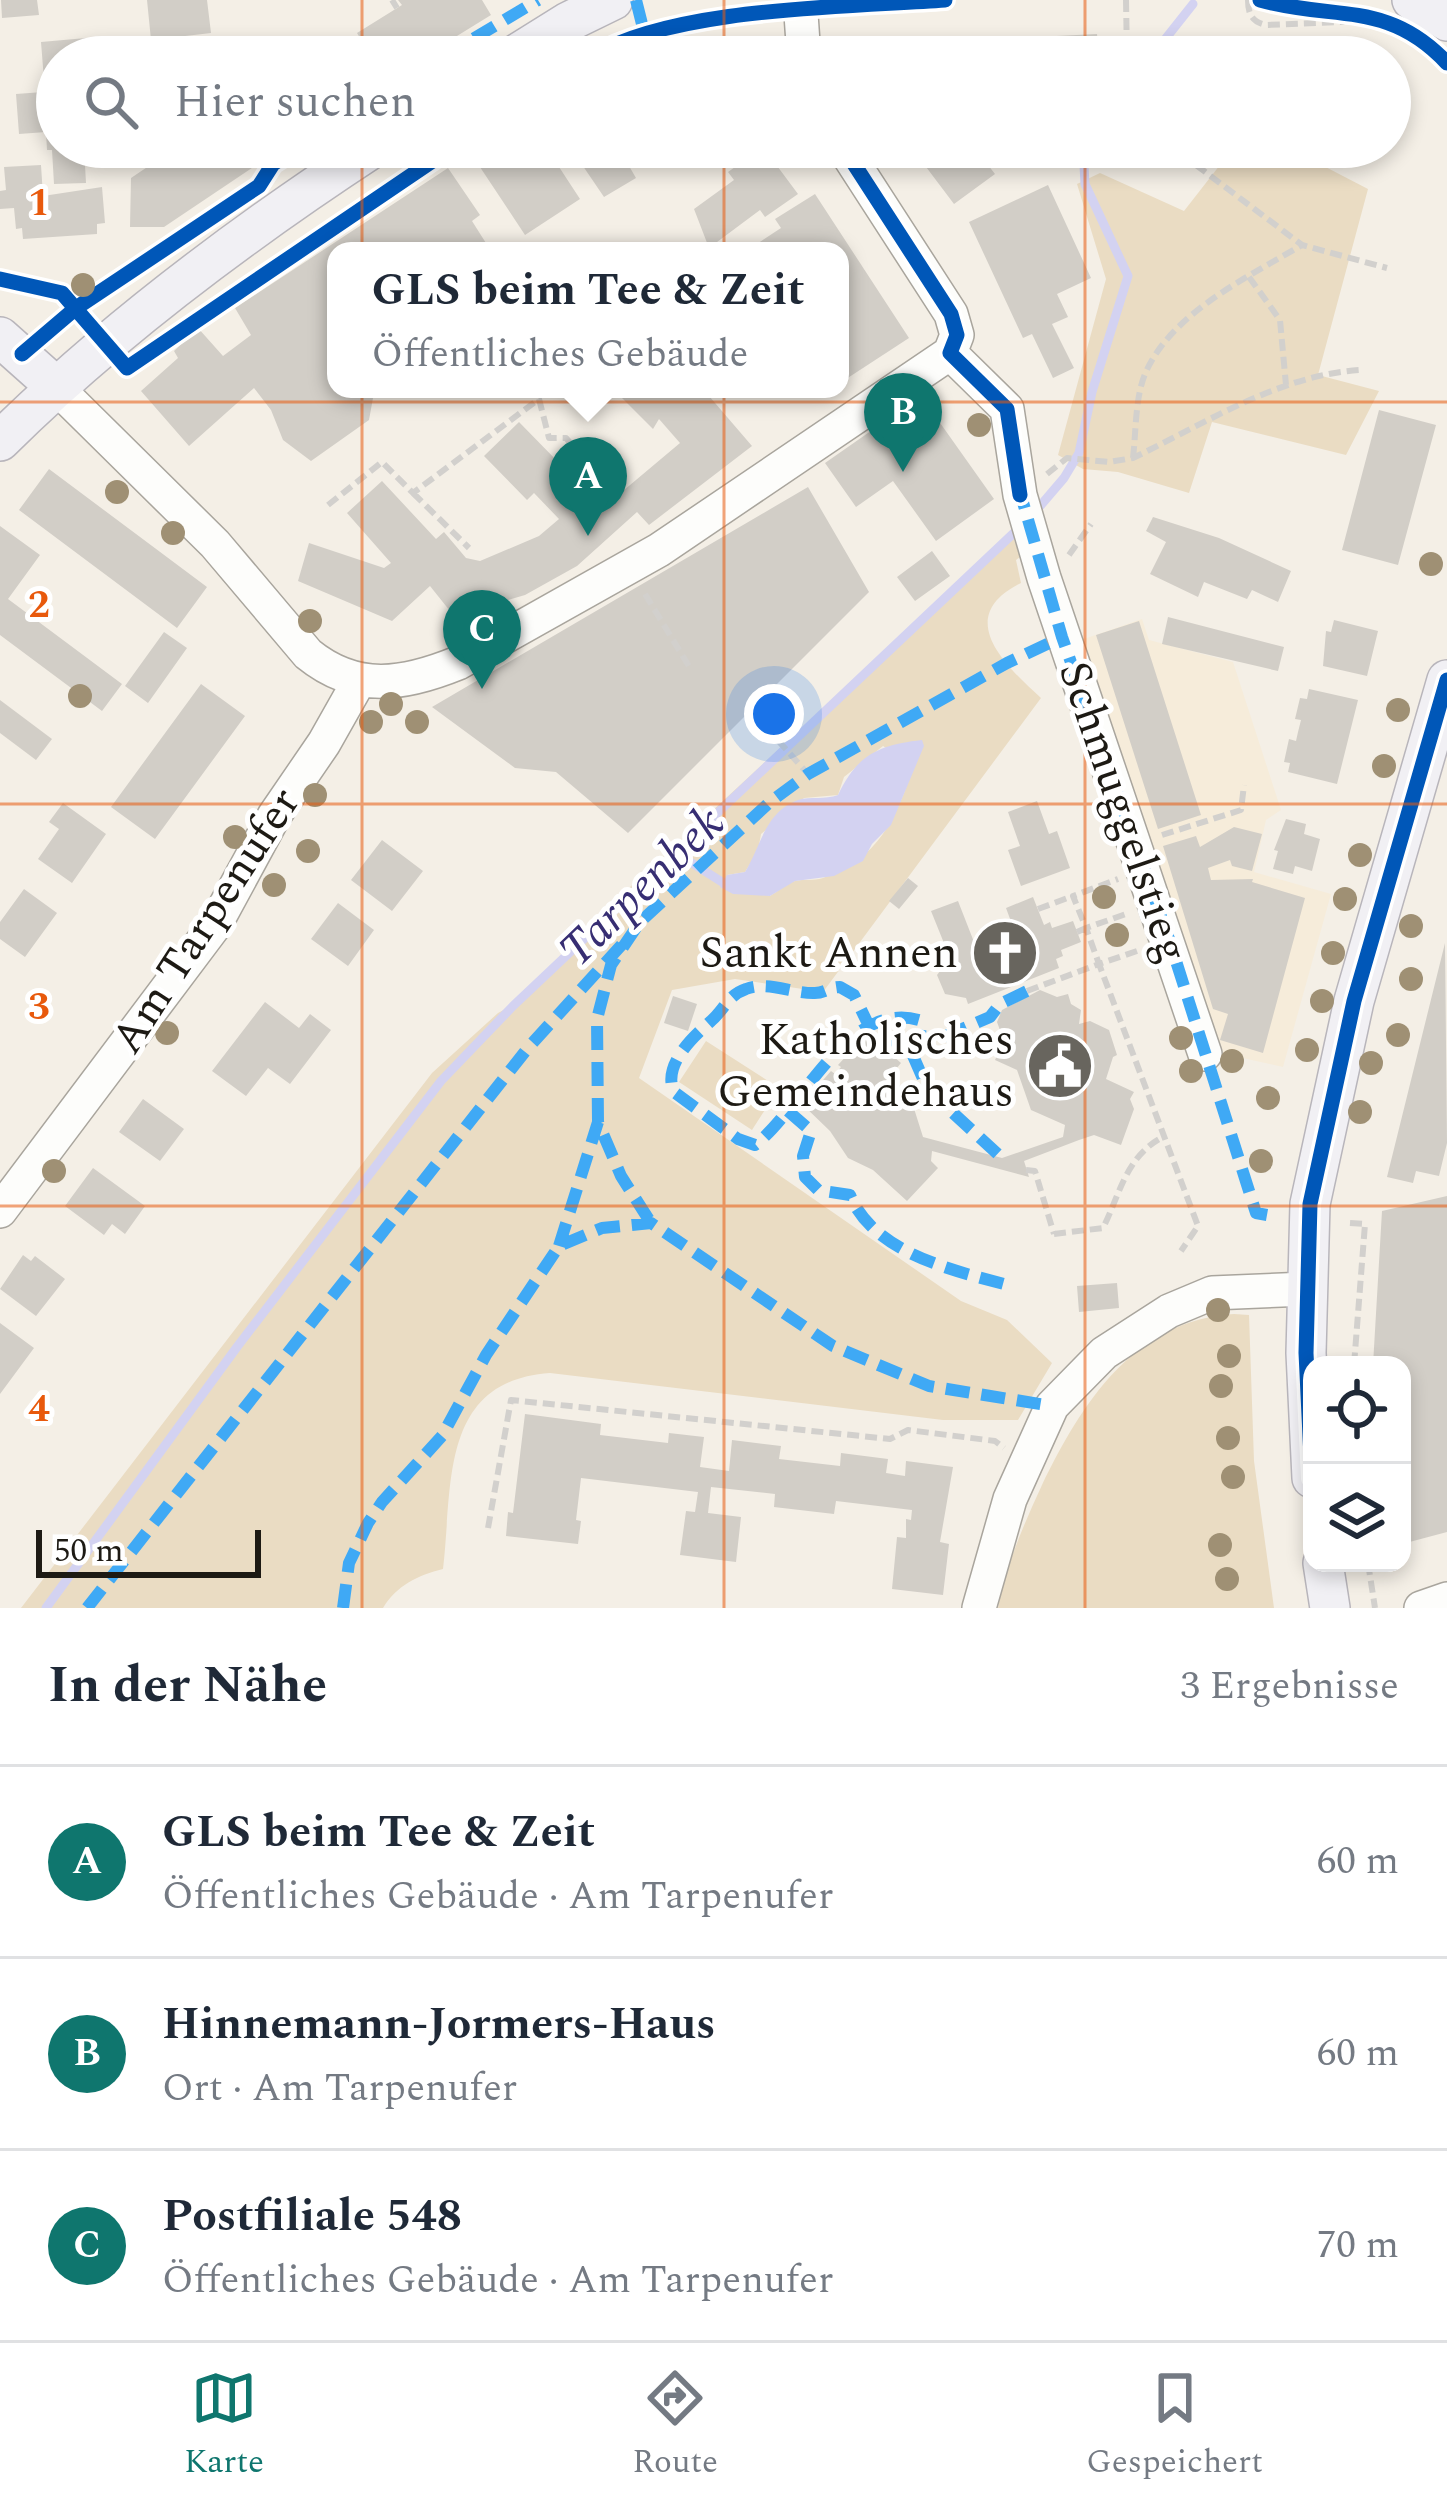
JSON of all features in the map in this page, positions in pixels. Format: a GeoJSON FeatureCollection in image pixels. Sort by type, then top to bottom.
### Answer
{"type":"FeatureCollection","features":[{"type":"Feature","properties":{"kind":"main road"},"geometry":{"type":"LineString","coordinates":[[549,36],[613,0]]}},
{"type":"Feature","properties":{"kind":"main road"},"geometry":{"type":"LineString","coordinates":[[1412,0],[1447,21]]}},
{"type":"Feature","properties":{"kind":"main road"},"geometry":{"type":"LineString","coordinates":[[0,441],[55,386],[215,259],[344,168]]}},
{"type":"Feature","properties":{"kind":"main road"},"geometry":{"type":"LineString","coordinates":[[0,337],[55,386]]}},
{"type":"Feature","properties":{"kind":"main road"},"geometry":{"type":"LineString","coordinates":[[1311,1464],[1306,1390],[1310,1204],[1338,1067],[1447,682]]}},
{"type":"Feature","properties":{"kind":"main road"},"geometry":{"type":"LineString","coordinates":[[1324,1572],[1330,1608]]}},
{"type":"Feature","properties":{"kind":"street"},"geometry":{"type":"LineString","coordinates":[[800,0],[803,36]]}},
{"type":"Feature","properties":{"kind":"street"},"geometry":{"type":"LineString","coordinates":[[55,386],[215,544],[323,666],[359,682],[392,683],[431,674],[659,550],[950,353],[957,335],[951,314],[857,168]]}},
{"type":"Feature","properties":{"kind":"street","name":"Schmuggelstieg"},"geometry":{"type":"LineString","coordinates":[[950,353],[1007,409],[1020,495],[1042,571],[1205,1054]]}},
{"type":"Feature","properties":{"kind":"street","name":"Am Tarpenufer"},"geometry":{"type":"LineString","coordinates":[[0,1211],[215,925],[274,816],[359,682]]}},
{"type":"Feature","properties":{"kind":"street"},"geometry":{"type":"LineString","coordinates":[[979,1608],[1010,1499],[1052,1406],[1104,1353],[1136,1331],[1212,1293],[1306,1289]]}},
{"type":"Feature","properties":{"kind":"street"},"geometry":{"type":"LineString","coordinates":[[1421,1608],[1447,1599]]}},
{"type":"Feature","properties":{"kind":"path"},"geometry":{"type":"LineString","coordinates":[[1126,0],[1127,36]]}},
{"type":"Feature","properties":{"kind":"path"},"geometry":{"type":"LineString","coordinates":[[1248,0],[1250,15],[1256,23],[1266,25],[1343,22],[1360,8]]}},
{"type":"Feature","properties":{"kind":"path"},"geometry":{"type":"LineString","coordinates":[[1200,168],[1302,244],[1387,268]]}},
{"type":"Feature","properties":{"kind":"path"},"geometry":{"type":"LineString","coordinates":[[1133,458],[1143,378],[1162,344],[1198,311],[1302,244]]}},
{"type":"Feature","properties":{"kind":"path"},"geometry":{"type":"LineString","coordinates":[[1249,277],[1280,320],[1286,385]]}},
{"type":"Feature","properties":{"kind":"path"},"geometry":{"type":"LineString","coordinates":[[1067,458],[1100,462],[1133,458],[1286,385],[1323,372],[1360,370]]}},
{"type":"Feature","properties":{"kind":"path"},"geometry":{"type":"LineString","coordinates":[[413,494],[539,399],[549,438],[566,438],[617,497]]}},
{"type":"Feature","properties":{"kind":"path"},"geometry":{"type":"LineString","coordinates":[[328,506],[382,462],[469,548]]}},
{"type":"Feature","properties":{"kind":"path"},"geometry":{"type":"LineString","coordinates":[[649,599],[690,668]]}},
{"type":"Feature","properties":{"kind":"path"},"geometry":{"type":"LineString","coordinates":[[766,727],[808,774]]}},
{"type":"Feature","properties":{"kind":"path"},"geometry":{"type":"LineString","coordinates":[[1038,909],[1073,896],[1140,856],[1241,810],[1244,785]]}},
{"type":"Feature","properties":{"kind":"path"},"geometry":{"type":"LineString","coordinates":[[1073,896],[1198,1226],[1181,1251]]}},
{"type":"Feature","properties":{"kind":"path"},"geometry":{"type":"LineString","coordinates":[[1077,932],[1156,903]]}},
{"type":"Feature","properties":{"kind":"path"},"geometry":{"type":"LineString","coordinates":[[1027,991],[1169,939]]}},
{"type":"Feature","properties":{"kind":"path"},"geometry":{"type":"LineString","coordinates":[[1026,1170],[1035,1171],[1055,1236],[1103,1228],[1130,1167],[1163,1137]]}},
{"type":"Feature","properties":{"kind":"path"},"geometry":{"type":"LineString","coordinates":[[1350,1223],[1365,1224],[1355,1356]]}},
{"type":"Feature","properties":{"kind":"path"},"geometry":{"type":"LineString","coordinates":[[488,1528],[511,1400],[890,1439],[908,1430],[995,1441],[1026,1464]]}},
{"type":"Feature","properties":{"kind":"path"},"geometry":{"type":"LineString","coordinates":[[1369,1572],[1375,1608]]}},
{"type":"Feature","properties":{"kind":"shaded area"},"geometry":{"type":"Polygon","coordinates":[[[1218,168],[1328,168],[1368,189],[1318,375],[1379,391],[1346,455],[1212,422],[1189,493],[1118,472],[1083,469],[1058,455],[1106,279],[1077,184],[1100,173],[1184,211],[1218,168]]]}},
{"type":"Feature","properties":{"kind":"shaded area"},"geometry":{"type":"Polygon","coordinates":[[[1012,534],[1020,557],[1016,560],[1021,583],[1001,596],[990,611],[988,626],[1001,657],[1041,698],[823,992],[735,979],[672,990],[639,1078],[961,1301],[1007,1320],[1052,1363],[1018,1420],[943,1420],[550,1373],[514,1380],[488,1395],[470,1416],[452,1472],[443,1569],[408,1582],[383,1608],[21,1608],[432,1073],[513,1005],[634,883],[1012,534]],[[883,746],[844,777],[838,795],[804,798],[761,834],[758,851],[745,872],[727,875],[770,896],[795,881],[842,870],[882,835],[914,766],[883,746]]]}},
{"type":"Feature","properties":{"kind":"shaded area"},"geometry":{"type":"Polygon","coordinates":[[[1142,619],[1149,640],[1233,662],[1281,810],[1266,820],[1254,872],[1331,894],[1283,1067],[1211,1051],[1081,640],[1142,619]]]}},
{"type":"Feature","properties":{"kind":"shaded area"},"geometry":{"type":"Polygon","coordinates":[[[706,1041],[779,1088],[752,1130],[679,1082],[706,1041]]]}},
{"type":"Feature","properties":{"kind":"shaded area"},"geometry":{"type":"Polygon","coordinates":[[[1234,1314],[1249,1315],[1254,1461],[1274,1608],[998,1608],[1035,1500],[1094,1396],[1140,1349],[1167,1332],[1234,1314]]]}},
{"type":"Feature","properties":{"kind":"water"},"geometry":{"type":"Polygon","coordinates":[[[922,740],[924,746],[891,825],[863,861],[834,876],[795,881],[770,896],[733,894],[720,887],[727,875],[745,872],[771,821],[787,805],[838,795],[853,770],[871,754],[922,740]]]}},
{"type":"Feature","properties":{"kind":"building"},"geometry":{"type":"Polygon","coordinates":[[[1,0],[37,0],[39,15],[2,18],[1,0]]]}},
{"type":"Feature","properties":{"kind":"building"},"geometry":{"type":"Polygon","coordinates":[[[147,0],[207,0],[211,33],[151,36],[147,0]]]}},
{"type":"Feature","properties":{"kind":"building"},"geometry":{"type":"Polygon","coordinates":[[[398,0],[482,0],[491,15],[457,36],[359,36],[402,5],[398,0]]]}},
{"type":"Feature","properties":{"kind":"building"},"geometry":{"type":"Polygon","coordinates":[[[36,93],[36,133],[19,134],[16,94],[36,93]]]}},
{"type":"Feature","properties":{"kind":"building"},"geometry":{"type":"Polygon","coordinates":[[[4,167],[41,168],[43,196],[102,187],[105,223],[97,224],[97,234],[23,239],[22,228],[16,229],[14,208],[0,209],[0,191],[6,190],[4,167]]]}},
{"type":"Feature","properties":{"kind":"building"},"geometry":{"type":"Polygon","coordinates":[[[53,168],[85,168],[86,183],[54,184],[53,168]]]}},
{"type":"Feature","properties":{"kind":"building"},"geometry":{"type":"Polygon","coordinates":[[[146,168],[252,168],[164,227],[130,227],[131,178],[146,168]]]}},
{"type":"Feature","properties":{"kind":"building"},"geometry":{"type":"Polygon","coordinates":[[[448,168],[480,215],[472,221],[485,242],[335,242],[448,168]]]}},
{"type":"Feature","properties":{"kind":"building"},"geometry":{"type":"Polygon","coordinates":[[[481,168],[560,168],[580,199],[525,235],[481,168]]]}},
{"type":"Feature","properties":{"kind":"building"},"geometry":{"type":"Polygon","coordinates":[[[584,168],[630,168],[636,178],[604,197],[584,168]]]}},
{"type":"Feature","properties":{"kind":"building"},"geometry":{"type":"Polygon","coordinates":[[[779,168],[798,194],[765,217],[760,210],[717,242],[707,242],[694,209],[734,180],[728,172],[779,168]]]}},
{"type":"Feature","properties":{"kind":"building"},"geometry":{"type":"Polygon","coordinates":[[[927,168],[990,168],[995,174],[954,204],[927,168]]]}},
{"type":"Feature","properties":{"kind":"building"},"geometry":{"type":"Polygon","coordinates":[[[1048,185],[1091,278],[1057,294],[1068,317],[1052,324],[1074,368],[1053,378],[1032,334],[1023,338],[969,222],[1048,185]]]}},
{"type":"Feature","properties":{"kind":"building"},"geometry":{"type":"Polygon","coordinates":[[[815,194],[846,242],[760,242],[781,228],[775,219],[815,194]]]}},
{"type":"Feature","properties":{"kind":"building"},"geometry":{"type":"Polygon","coordinates":[[[849,246],[909,338],[849,377],[849,246]]]}},
{"type":"Feature","properties":{"kind":"building"},"geometry":{"type":"Polygon","coordinates":[[[327,248],[327,398],[373,398],[369,420],[311,461],[283,440],[271,410],[254,388],[189,446],[141,391],[178,358],[174,351],[198,328],[223,356],[251,335],[235,308],[327,248]]]}},
{"type":"Feature","properties":{"kind":"building"},"geometry":{"type":"Polygon","coordinates":[[[921,396],[994,499],[936,541],[893,481],[856,507],[825,463],[921,396]]]}},
{"type":"Feature","properties":{"kind":"building"},"geometry":{"type":"Polygon","coordinates":[[[622,398],[711,398],[752,446],[649,525],[637,512],[577,566],[525,595],[454,616],[430,586],[392,621],[298,581],[309,543],[384,568],[391,563],[347,513],[382,481],[436,539],[444,532],[466,558],[480,561],[539,536],[559,519],[534,493],[527,500],[484,456],[519,422],[562,466],[568,457],[611,501],[680,443],[659,419],[653,429],[622,398]]]}},
{"type":"Feature","properties":{"kind":"building"},"geometry":{"type":"Polygon","coordinates":[[[1379,410],[1436,425],[1398,565],[1342,550],[1379,410]]]}},
{"type":"Feature","properties":{"kind":"building"},"geometry":{"type":"Polygon","coordinates":[[[49,469],[207,587],[177,628],[19,510],[49,469]]]}},
{"type":"Feature","properties":{"kind":"building"},"geometry":{"type":"Polygon","coordinates":[[[808,487],[869,592],[628,833],[556,772],[515,768],[432,707],[808,487]]]}},
{"type":"Feature","properties":{"kind":"building"},"geometry":{"type":"Polygon","coordinates":[[[1153,517],[1219,538],[1291,571],[1278,602],[1252,590],[1247,599],[1204,582],[1198,597],[1150,574],[1166,542],[1146,531],[1153,517]]]}},
{"type":"Feature","properties":{"kind":"building"},"geometry":{"type":"Polygon","coordinates":[[[0,526],[40,555],[8,599],[122,684],[102,711],[0,635],[0,526]]]}},
{"type":"Feature","properties":{"kind":"building"},"geometry":{"type":"Polygon","coordinates":[[[932,551],[950,576],[915,601],[897,577],[932,551]]]}},
{"type":"Feature","properties":{"kind":"building"},"geometry":{"type":"Polygon","coordinates":[[[1168,617],[1284,647],[1278,671],[1162,644],[1168,617]]]}},
{"type":"Feature","properties":{"kind":"building"},"geometry":{"type":"Polygon","coordinates":[[[1334,620],[1378,631],[1367,676],[1323,666],[1326,631],[1331,632],[1334,620]]]}},
{"type":"Feature","properties":{"kind":"building"},"geometry":{"type":"Polygon","coordinates":[[[1139,621],[1201,815],[1158,829],[1096,635],[1139,621]]]}},
{"type":"Feature","properties":{"kind":"building"},"geometry":{"type":"Polygon","coordinates":[[[164,632],[187,648],[148,703],[125,686],[164,632]]]}},
{"type":"Feature","properties":{"kind":"building"},"geometry":{"type":"Polygon","coordinates":[[[201,684],[245,716],[155,839],[111,807],[201,684]]]}},
{"type":"Feature","properties":{"kind":"building"},"geometry":{"type":"Polygon","coordinates":[[[1309,689],[1358,700],[1337,784],[1288,772],[1290,763],[1284,762],[1289,739],[1296,741],[1300,698],[1307,699],[1309,689]]]}},
{"type":"Feature","properties":{"kind":"building"},"geometry":{"type":"Polygon","coordinates":[[[0,700],[52,739],[36,760],[0,733],[0,700]]]}},
{"type":"Feature","properties":{"kind":"building"},"geometry":{"type":"Polygon","coordinates":[[[1037,801],[1049,834],[1057,831],[1070,868],[1021,886],[1008,850],[1020,846],[1008,812],[1037,801]]]}},
{"type":"Feature","properties":{"kind":"building"},"geometry":{"type":"Polygon","coordinates":[[[63,803],[106,834],[72,883],[38,859],[59,829],[49,822],[63,803]]]}},
{"type":"Feature","properties":{"kind":"building"},"geometry":{"type":"Polygon","coordinates":[[[1286,819],[1306,824],[1304,834],[1320,839],[1312,871],[1295,866],[1293,874],[1273,869],[1278,851],[1274,850],[1286,819]]]}},
{"type":"Feature","properties":{"kind":"building"},"geometry":{"type":"Polygon","coordinates":[[[1234,827],[1262,834],[1252,871],[1232,866],[1230,860],[1208,868],[1211,880],[1253,879],[1305,898],[1263,1053],[1220,1040],[1228,1014],[1213,1009],[1163,846],[1196,836],[1200,847],[1234,827]]]}},
{"type":"Feature","properties":{"kind":"building"},"geometry":{"type":"Polygon","coordinates":[[[382,840],[423,871],[392,911],[351,880],[382,840]]]}},
{"type":"Feature","properties":{"kind":"building"},"geometry":{"type":"Polygon","coordinates":[[[908,878],[918,886],[899,909],[889,901],[908,878]]]}},
{"type":"Feature","properties":{"kind":"building"},"geometry":{"type":"Polygon","coordinates":[[[24,889],[57,913],[25,957],[0,939],[0,922],[24,889]]]}},
{"type":"Feature","properties":{"kind":"building","name":"Sankt Annen"},"geometry":{"type":"Polygon","coordinates":[[[1033,897],[1044,925],[1050,922],[1052,928],[1073,921],[1081,942],[1061,950],[1063,956],[1056,959],[1059,968],[968,1004],[966,998],[945,994],[937,975],[950,958],[931,911],[958,901],[974,942],[1013,927],[1006,908],[1033,897]]]}},
{"type":"Feature","properties":{"kind":"building"},"geometry":{"type":"Polygon","coordinates":[[[338,903],[374,930],[348,966],[311,939],[338,903]]]}},
{"type":"Feature","properties":{"kind":"building"},"geometry":{"type":"Polygon","coordinates":[[[1445,943],[1447,1143],[1439,1176],[1416,1171],[1413,1183],[1387,1177],[1445,943]]]}},
{"type":"Feature","properties":{"kind":"building"},"geometry":{"type":"Polygon","coordinates":[[[1040,990],[1057,997],[1068,994],[1071,1004],[1081,1010],[1079,1024],[1090,1021],[1109,1030],[1117,1055],[1106,1079],[1134,1092],[1130,1099],[1134,1109],[1121,1145],[1094,1135],[1079,1140],[1024,1161],[1029,1177],[932,1151],[931,1161],[938,1168],[907,1201],[873,1170],[848,1158],[830,1131],[802,1104],[831,1071],[835,1074],[867,1033],[901,1063],[891,1075],[911,1099],[923,1137],[1002,1158],[1063,1137],[1065,1125],[1031,1110],[1017,1070],[995,1060],[1004,1041],[997,1022],[1002,1010],[1040,990]]]}},
{"type":"Feature","properties":{"kind":"building"},"geometry":{"type":"Polygon","coordinates":[[[673,996],[697,1004],[688,1031],[664,1023],[673,996]]]}},
{"type":"Feature","properties":{"kind":"building"},"geometry":{"type":"Polygon","coordinates":[[[265,1002],[299,1028],[310,1014],[331,1030],[290,1084],[268,1068],[246,1096],[212,1071],[265,1002]]]}},
{"type":"Feature","properties":{"kind":"building"},"geometry":{"type":"Polygon","coordinates":[[[143,1099],[184,1129],[160,1161],[119,1132],[143,1099]]]}},
{"type":"Feature","properties":{"kind":"building"},"geometry":{"type":"Polygon","coordinates":[[[93,1168],[145,1206],[125,1234],[112,1224],[104,1235],[65,1206],[93,1168]]]}},
{"type":"Feature","properties":{"kind":"building"},"geometry":{"type":"Polygon","coordinates":[[[1447,1196],[1447,1532],[1411,1542],[1411,1356],[1374,1356],[1382,1211],[1447,1196]]]}},
{"type":"Feature","properties":{"kind":"building"},"geometry":{"type":"Polygon","coordinates":[[[23,1255],[31,1261],[35,1256],[65,1279],[36,1316],[0,1289],[23,1255]]]}},
{"type":"Feature","properties":{"kind":"building"},"geometry":{"type":"Polygon","coordinates":[[[1117,1283],[1119,1308],[1079,1312],[1077,1286],[1117,1283]]]}},
{"type":"Feature","properties":{"kind":"building"},"geometry":{"type":"Polygon","coordinates":[[[0,1323],[34,1348],[0,1394],[0,1323]]]}},
{"type":"Feature","properties":{"kind":"building"},"geometry":{"type":"Polygon","coordinates":[[[525,1414],[601,1424],[600,1435],[668,1443],[669,1433],[704,1437],[700,1467],[729,1471],[732,1440],[781,1446],[779,1459],[840,1466],[841,1453],[888,1459],[886,1473],[905,1476],[906,1461],[953,1467],[940,1542],[949,1544],[943,1595],[892,1589],[897,1537],[906,1538],[906,1519],[911,1520],[912,1510],[836,1501],[834,1514],[774,1507],[775,1494],[711,1487],[708,1513],[741,1517],[736,1562],[680,1555],[686,1511],[695,1512],[698,1492],[581,1478],[578,1544],[506,1536],[525,1414]]]}},
{"type":"Feature","properties":{"kind":"waterway","name":"Tarpenbek"},"geometry":{"type":"LineString","coordinates":[[1168,36],[1193,4]]}},
{"type":"Feature","properties":{"kind":"waterway","name":"Tarpenbek"},"geometry":{"type":"LineString","coordinates":[[1035,512],[1079,453],[1092,392],[1128,276],[1085,184],[1084,168]]}},
{"type":"Feature","properties":{"kind":"waterway","name":"Tarpenbek"},"geometry":{"type":"LineString","coordinates":[[46,1608],[237,1347],[441,1081],[513,1006],[1019,528]]}},
{"type":"Feature","properties":{"kind":"waterway"},"geometry":{"type":"LineString","coordinates":[[676,853],[722,882]]}},
{"type":"Feature","properties":{"kind":"marked path"},"geometry":{"type":"LineString","coordinates":[[478,36],[538,0]]}},
{"type":"Feature","properties":{"kind":"marked path"},"geometry":{"type":"LineString","coordinates":[[636,0],[645,36]]}},
{"type":"Feature","properties":{"kind":"marked path"},"geometry":{"type":"LineString","coordinates":[[1018,485],[1062,637],[1169,939],[1256,1213],[1267,1215]]}},
{"type":"Feature","properties":{"kind":"marked path"},"geometry":{"type":"LineString","coordinates":[[598,1122],[597,1019],[611,965],[640,922],[770,802],[808,774],[1062,637]]}},
{"type":"Feature","properties":{"kind":"marked path"},"geometry":{"type":"LineString","coordinates":[[87,1608],[527,1049],[626,940]]}},
{"type":"Feature","properties":{"kind":"marked path"},"geometry":{"type":"LineString","coordinates":[[911,1051],[922,1021],[896,1018],[872,1025],[850,1040],[829,1060],[755,1145],[738,1139],[674,1092],[671,1082],[681,1052],[740,992],[762,986],[817,993],[840,987],[854,995],[869,1026],[911,1051],[928,1090],[1002,1158]]}},
{"type":"Feature","properties":{"kind":"marked path"},"geometry":{"type":"LineString","coordinates":[[911,1051],[990,1017],[1000,1004],[1027,991]]}},
{"type":"Feature","properties":{"kind":"marked path"},"geometry":{"type":"LineString","coordinates":[[788,1111],[811,1131],[803,1156],[805,1177],[818,1190],[850,1195],[876,1231],[916,1256],[1004,1284]]}},
{"type":"Feature","properties":{"kind":"marked path"},"geometry":{"type":"LineString","coordinates":[[559,1246],[598,1122],[621,1176],[651,1223]]}},
{"type":"Feature","properties":{"kind":"marked path"},"geometry":{"type":"LineString","coordinates":[[343,1608],[349,1563],[382,1502],[442,1436],[486,1355],[559,1246],[602,1228],[651,1223],[833,1346],[929,1386],[1052,1406]]}},
{"type":"Feature","properties":{"kind":"cycle path"},"geometry":{"type":"LineString","coordinates":[[640,36],[762,12],[945,0]]}},
{"type":"Feature","properties":{"kind":"cycle path"},"geometry":{"type":"LineString","coordinates":[[1260,0],[1382,21],[1425,43],[1447,63]]}},
{"type":"Feature","properties":{"kind":"cycle path"},"geometry":{"type":"LineString","coordinates":[[22,354],[76,308],[259,186],[270,168]]}},
{"type":"Feature","properties":{"kind":"cycle path"},"geometry":{"type":"LineString","coordinates":[[0,279],[62,293],[127,368],[422,168]]}},
{"type":"Feature","properties":{"kind":"cycle path"},"geometry":{"type":"LineString","coordinates":[[857,168],[951,314],[957,335],[950,353],[1007,409],[1020,495]]}},
{"type":"Feature","properties":{"kind":"cycle path"},"geometry":{"type":"LineString","coordinates":[[1311,1464],[1306,1353],[1310,1204],[1354,1001],[1447,680]]}},
{"type":"Feature","properties":{"kind":"place","name":"Hinnemann-Jormers-Haus"},"geometry":{"type":"Point","coordinates":[903,472]}},
{"type":"Feature","properties":{"kind":"place","name":"GLS beim Tee & Zeit"},"geometry":{"type":"Point","coordinates":[588,536]}},
{"type":"Feature","properties":{"kind":"place","name":"Postfiliale 548"},"geometry":{"type":"Point","coordinates":[482,689]}},
{"type":"Feature","properties":{"kind":"place","name":"Sankt Annen"},"geometry":{"type":"Point","coordinates":[1005,953]}},
{"type":"Feature","properties":{"kind":"place","name":"Katholisches Gemeindehaus"},"geometry":{"type":"Point","coordinates":[1060,1066]}}]}
